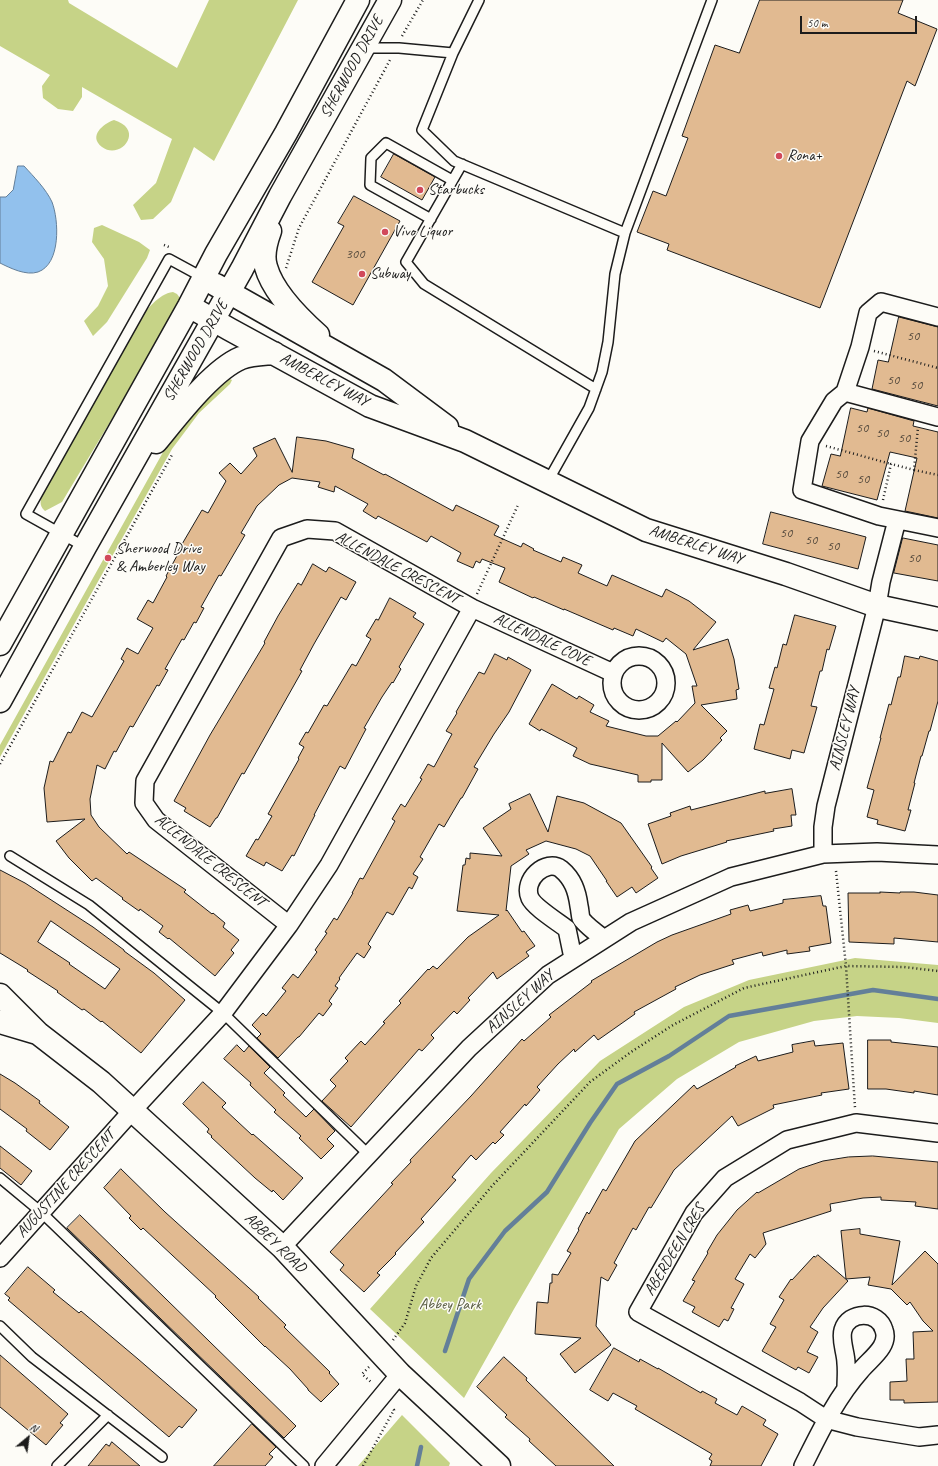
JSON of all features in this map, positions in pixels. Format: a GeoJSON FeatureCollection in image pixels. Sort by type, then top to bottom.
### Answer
{"type":"FeatureCollection","features":[{"type":"Feature","properties":{"kind":"main road","name":"SHERWOOD DRIVE"},"geometry":{"type":"LineString","coordinates":[[0,644],[189,306],[220,247],[286,133],[358,0]]}},
{"type":"Feature","properties":{"kind":"main road","name":"SHERWOOD DRIVE"},"geometry":{"type":"LineString","coordinates":[[0,701],[85,547],[229,293],[280,196],[390,0]]}},
{"type":"Feature","properties":{"kind":"main road"},"geometry":{"type":"LineString","coordinates":[[280,196],[266,241],[264,255],[266,266],[271,278],[284,299],[311,329],[343,357]]}},
{"type":"Feature","properties":{"kind":"main road","name":"AMBERLEY WAY"},"geometry":{"type":"LineString","coordinates":[[204,278],[384,380],[465,441]]}},
{"type":"Feature","properties":{"kind":"main road","name":"AMBERLEY WAY"},"geometry":{"type":"LineString","coordinates":[[189,306],[370,406],[465,441],[646,530],[786,574],[877,606],[938,619]]}},
{"type":"Feature","properties":{"kind":"main road"},"geometry":{"type":"LineString","coordinates":[[113,498],[154,444],[211,379],[240,358],[255,354],[274,354]]}},
{"type":"Feature","properties":{"kind":"main road","name":"ABBEY ROAD"},"geometry":{"type":"LineString","coordinates":[[0,995],[39,1034],[101,1082],[282,1247],[400,1374],[499,1466]]}},
{"type":"Feature","properties":{"kind":"main road","name":"ABBEY ROAD"},"geometry":{"type":"LineString","coordinates":[[0,1022],[39,1034]]}},
{"type":"Feature","properties":{"kind":"street"},"geometry":{"type":"LineString","coordinates":[[938,317],[881,302],[868,313],[860,347],[845,392],[834,401],[810,441],[802,490],[879,516],[938,528]]}},
{"type":"Feature","properties":{"kind":"street"},"geometry":{"type":"LineString","coordinates":[[845,392],[938,417]]}},
{"type":"Feature","properties":{"kind":"street","name":"AINSLEY WAY"},"geometry":{"type":"LineString","coordinates":[[823,854],[823,827],[826,806],[877,606],[881,582],[897,520]]}},
{"type":"Feature","properties":{"kind":"street","name":"ALLENDALE CRESCENT"},"geometry":{"type":"LineString","coordinates":[[132,1111],[223,1013],[289,924],[329,865],[474,602],[335,531],[307,530],[281,538],[145,781],[144,803],[156,820],[289,924]]}},
{"type":"Feature","properties":{"kind":"street","name":"ALLENDALE COVE"},"geometry":{"type":"LineString","coordinates":[[474,602],[613,673]]}},
{"type":"Feature","properties":{"kind":"street","name":"AINSLEY WAY"},"geometry":{"type":"LineString","coordinates":[[282,1247],[469,1048],[548,975],[631,922],[731,877],[823,854],[877,852],[938,855]]}},
{"type":"Feature","properties":{"kind":"street"},"geometry":{"type":"LineString","coordinates":[[573,958],[567,929],[541,910],[530,899],[527,889],[530,880],[539,869],[551,867],[560,868],[569,877],[576,887],[582,919],[604,939]]}},
{"type":"Feature","properties":{"kind":"street","name":"AUGUSTINE CRESCENT"},"geometry":{"type":"LineString","coordinates":[[0,1258],[132,1111]]}},
{"type":"Feature","properties":{"kind":"street","name":"ABERDEEN CRES"},"geometry":{"type":"LineString","coordinates":[[938,1133],[856,1123],[787,1140],[725,1178],[694,1213],[638,1312],[800,1402],[826,1419],[857,1427],[919,1437],[938,1435]]}},
{"type":"Feature","properties":{"kind":"street"},"geometry":{"type":"LineString","coordinates":[[324,1466],[400,1374]]}},
{"type":"Feature","properties":{"kind":"street"},"geometry":{"type":"LineString","coordinates":[[803,1466],[826,1419],[846,1388]]}},
{"type":"Feature","properties":{"kind":"lane"},"geometry":{"type":"LineString","coordinates":[[480,0],[454,53],[422,130],[454,161],[625,233]]}},
{"type":"Feature","properties":{"kind":"lane"},"geometry":{"type":"LineString","coordinates":[[548,481],[589,408],[602,372],[608,342],[615,274],[625,233],[712,0]]}},
{"type":"Feature","properties":{"kind":"lane"},"geometry":{"type":"LineString","coordinates":[[363,48],[399,48],[454,53]]}},
{"type":"Feature","properties":{"kind":"lane"},"geometry":{"type":"LineString","coordinates":[[431,218],[370,185],[371,158],[386,143],[452,180]]}},
{"type":"Feature","properties":{"kind":"lane"},"geometry":{"type":"LineString","coordinates":[[462,164],[406,262],[424,284],[596,389]]}},
{"type":"Feature","properties":{"kind":"lane"},"geometry":{"type":"LineString","coordinates":[[85,547],[26,514],[29,507],[169,259],[204,278]]}},
{"type":"Feature","properties":{"kind":"lane"},"geometry":{"type":"LineString","coordinates":[[10,856],[89,905],[223,1013],[369,1154]]}},
{"type":"Feature","properties":{"kind":"lane"},"geometry":{"type":"LineString","coordinates":[[0,1178],[41,1212],[304,1466]]}},
{"type":"Feature","properties":{"kind":"lane"},"geometry":{"type":"LineString","coordinates":[[0,1326],[32,1357],[162,1457]]}},
{"type":"Feature","properties":{"kind":"lane"},"geometry":{"type":"LineString","coordinates":[[57,1466],[108,1415]]}},
{"type":"Feature","properties":{"kind":"path"},"geometry":{"type":"LineString","coordinates":[[401,38],[423,0]]}},
{"type":"Feature","properties":{"kind":"path"},"geometry":{"type":"LineString","coordinates":[[285,272],[299,228],[392,54]]}},
{"type":"Feature","properties":{"kind":"path"},"geometry":{"type":"LineString","coordinates":[[164,245],[170,247]]}},
{"type":"Feature","properties":{"kind":"path"},"geometry":{"type":"LineString","coordinates":[[860,347],[938,368]]}},
{"type":"Feature","properties":{"kind":"path"},"geometry":{"type":"LineString","coordinates":[[914,470],[920,412]]}},
{"type":"Feature","properties":{"kind":"path"},"geometry":{"type":"LineString","coordinates":[[810,441],[891,464],[938,475]]}},
{"type":"Feature","properties":{"kind":"path"},"geometry":{"type":"LineString","coordinates":[[0,764],[173,452]]}},
{"type":"Feature","properties":{"kind":"path"},"geometry":{"type":"LineString","coordinates":[[879,516],[891,464]]}},
{"type":"Feature","properties":{"kind":"path"},"geometry":{"type":"LineString","coordinates":[[474,602],[518,505]]}},
{"type":"Feature","properties":{"kind":"path"},"geometry":{"type":"LineString","coordinates":[[836,871],[846,966],[856,1123]]}},
{"type":"Feature","properties":{"kind":"path"},"geometry":{"type":"LineString","coordinates":[[396,1336],[405,1323],[416,1286],[431,1258],[492,1186],[590,1082],[631,1052],[674,1025],[744,988],[846,966],[904,967],[938,971]]}},
{"type":"Feature","properties":{"kind":"path"},"geometry":{"type":"LineString","coordinates":[[363,1466],[394,1410],[384,1394]]}},
{"type":"Feature","properties":{"kind":"green space"},"geometry":{"type":"Polygon","coordinates":[[[0,0],[68,0],[69,3],[177,68],[209,0],[298,0],[214,161],[194,147],[171,202],[153,219],[141,220],[133,205],[156,183],[172,139],[82,87],[82,97],[73,111],[58,109],[43,98],[42,86],[50,75],[0,46],[0,0]]]}},
{"type":"Feature","properties":{"kind":"green space"},"geometry":{"type":"Polygon","coordinates":[[[114,120],[128,130],[129,137],[127,142],[122,147],[116,150],[109,150],[102,147],[96,139],[102,127],[114,120]]]}},
{"type":"Feature","properties":{"kind":"green space"},"geometry":{"type":"Polygon","coordinates":[[[102,225],[139,242],[150,250],[147,258],[107,322],[93,336],[84,321],[98,306],[108,286],[104,259],[92,242],[94,228],[102,225]]]}},
{"type":"Feature","properties":{"kind":"green space"},"geometry":{"type":"Polygon","coordinates":[[[173,292],[180,298],[179,307],[62,502],[45,511],[41,506],[43,492],[138,321],[158,299],[168,293],[173,292]]]}},
{"type":"Feature","properties":{"kind":"green space"},"geometry":{"type":"Polygon","coordinates":[[[230,379],[232,380],[230,384],[199,413],[172,449],[0,757],[0,745],[162,454],[192,413],[210,395],[230,379]]]}},
{"type":"Feature","properties":{"kind":"green space","name":"Abbey Park"},"geometry":{"type":"Polygon","coordinates":[[[855,958],[938,965],[938,1023],[899,1018],[857,1016],[814,1021],[739,1042],[677,1079],[619,1129],[464,1398],[370,1309],[491,1173],[600,1061],[684,1007],[749,980],[855,958]]]}},
{"type":"Feature","properties":{"kind":"green space"},"geometry":{"type":"Polygon","coordinates":[[[402,1415],[450,1463],[449,1466],[358,1466],[402,1415]]]}},
{"type":"Feature","properties":{"kind":"water"},"geometry":{"type":"Polygon","coordinates":[[[18,166],[24,166],[40,183],[52,202],[56,219],[56,241],[51,260],[45,267],[38,272],[33,273],[18,271],[0,263],[0,197],[6,197],[13,190],[18,166]]]}},
{"type":"Feature","properties":{"kind":"building","name":"Rona+"},"geometry":{"type":"Polygon","coordinates":[[[760,0],[903,0],[898,13],[937,29],[915,86],[907,81],[820,308],[667,250],[669,244],[637,232],[653,191],[666,196],[688,138],[682,136],[715,45],[739,53],[760,0]]]}},
{"type":"Feature","properties":{"kind":"building"},"geometry":{"type":"Polygon","coordinates":[[[394,154],[435,177],[422,200],[381,177],[394,154]]]}},
{"type":"Feature","properties":{"kind":"building"},"geometry":{"type":"Polygon","coordinates":[[[354,196],[400,221],[353,305],[312,282],[344,226],[338,223],[354,196]]]}},
{"type":"Feature","properties":{"kind":"building"},"geometry":{"type":"Polygon","coordinates":[[[899,317],[938,327],[938,406],[872,389],[878,360],[888,362],[899,317]]]}},
{"type":"Feature","properties":{"kind":"building"},"geometry":{"type":"Polygon","coordinates":[[[851,408],[867,412],[868,408],[914,421],[913,426],[938,432],[938,518],[905,511],[917,458],[890,452],[877,500],[822,486],[831,454],[840,456],[851,408]]]}},
{"type":"Feature","properties":{"kind":"building"},"geometry":{"type":"Polygon","coordinates":[[[297,437],[326,441],[354,449],[352,458],[384,475],[385,474],[453,511],[456,505],[499,526],[494,535],[521,547],[523,543],[534,549],[533,550],[561,562],[563,557],[582,565],[578,573],[607,586],[612,575],[662,597],[666,589],[689,601],[716,622],[693,650],[728,639],[734,659],[739,689],[736,690],[737,699],[701,705],[727,731],[720,738],[722,740],[703,760],[688,772],[662,743],[662,780],[638,782],[638,775],[590,764],[573,756],[577,748],[541,729],[540,731],[529,724],[552,684],[577,699],[579,696],[594,705],[590,712],[609,721],[606,726],[646,736],[658,736],[676,721],[677,722],[695,703],[692,686],[697,686],[686,654],[666,638],[663,642],[636,629],[633,636],[614,628],[613,630],[534,597],[533,598],[499,582],[505,568],[482,559],[480,563],[476,561],[473,568],[457,561],[461,553],[431,536],[427,542],[378,516],[376,519],[363,511],[368,504],[335,486],[334,492],[318,487],[320,482],[292,478],[279,485],[257,506],[241,533],[245,535],[221,576],[219,575],[201,607],[204,608],[196,623],[194,622],[184,640],[182,639],[165,669],[168,670],[159,686],[157,685],[133,727],[130,726],[116,752],[114,751],[105,769],[97,765],[90,799],[91,815],[99,827],[127,854],[129,852],[186,890],[184,892],[225,923],[223,927],[239,940],[231,950],[234,953],[215,976],[169,938],[168,939],[159,932],[163,926],[140,909],[139,911],[122,899],[123,898],[96,878],[92,881],[69,858],[56,841],[85,819],[47,822],[44,788],[50,761],[53,762],[68,732],[71,733],[82,712],[92,717],[124,661],[121,659],[127,648],[138,654],[153,628],[137,619],[148,600],[153,603],[167,577],[166,576],[179,552],[178,551],[202,510],[208,513],[226,481],[219,473],[230,463],[241,474],[257,456],[253,448],[275,438],[292,472],[297,437]]]}},
{"type":"Feature","properties":{"kind":"building"},"geometry":{"type":"Polygon","coordinates":[[[771,512],[866,537],[858,569],[763,544],[771,512]]]}},
{"type":"Feature","properties":{"kind":"building"},"geometry":{"type":"Polygon","coordinates":[[[903,538],[938,545],[938,581],[894,573],[903,538]]]}},
{"type":"Feature","properties":{"kind":"building"},"geometry":{"type":"Polygon","coordinates":[[[313,564],[326,572],[329,567],[356,582],[346,600],[341,597],[300,670],[302,671],[244,774],[242,773],[217,818],[210,827],[184,811],[186,808],[174,801],[210,735],[265,643],[264,642],[278,616],[298,583],[301,585],[313,564]]]}},
{"type":"Feature","properties":{"kind":"building"},"geometry":{"type":"Polygon","coordinates":[[[390,598],[416,613],[413,617],[424,624],[399,667],[401,669],[393,683],[392,682],[382,697],[364,728],[366,729],[345,769],[340,766],[294,856],[292,855],[282,871],[266,862],[264,866],[246,856],[256,839],[258,840],[272,816],[268,814],[299,759],[298,758],[304,747],[299,744],[306,732],[308,733],[324,705],[327,706],[352,664],[356,666],[371,639],[366,636],[376,619],[378,620],[390,598]]]}},
{"type":"Feature","properties":{"kind":"building"},"geometry":{"type":"Polygon","coordinates":[[[795,615],[836,626],[829,650],[827,649],[822,671],[820,671],[811,706],[817,707],[804,753],[792,750],[790,759],[754,749],[760,724],[764,725],[774,689],[769,688],[775,667],[777,668],[783,644],[786,645],[795,615]]]}},
{"type":"Feature","properties":{"kind":"building"},"geometry":{"type":"Polygon","coordinates":[[[495,654],[507,660],[508,657],[531,670],[509,712],[474,767],[478,769],[462,798],[444,827],[439,824],[420,857],[423,859],[413,874],[418,877],[412,889],[409,887],[393,915],[387,912],[368,944],[371,947],[364,958],[357,953],[339,978],[340,979],[335,986],[338,988],[329,1001],[332,1004],[323,1016],[319,1013],[299,1037],[278,1058],[257,1038],[261,1034],[252,1025],[263,1013],[266,1016],[286,991],[282,988],[293,974],[298,978],[317,952],[315,950],[327,933],[325,932],[334,918],[337,920],[360,878],[363,879],[395,821],[392,819],[401,804],[405,807],[422,779],[420,778],[428,764],[434,767],[452,734],[446,731],[457,713],[456,712],[479,672],[484,674],[495,654]]]}},
{"type":"Feature","properties":{"kind":"building"},"geometry":{"type":"Polygon","coordinates":[[[905,656],[919,659],[920,656],[938,661],[938,701],[914,783],[908,810],[911,810],[905,831],[877,824],[878,820],[867,817],[874,790],[867,788],[889,704],[891,705],[905,656]]]}},
{"type":"Feature","properties":{"kind":"building"},"geometry":{"type":"Polygon","coordinates":[[[792,789],[796,815],[791,815],[792,826],[773,829],[774,831],[726,841],[727,842],[681,856],[662,864],[648,824],[671,816],[670,813],[690,806],[691,810],[765,791],[765,793],[792,789]]]}},
{"type":"Feature","properties":{"kind":"building"},"geometry":{"type":"Polygon","coordinates":[[[530,794],[548,832],[557,796],[584,803],[621,823],[658,878],[636,893],[632,887],[617,897],[590,856],[576,849],[546,841],[526,850],[529,854],[511,866],[506,911],[507,910],[522,932],[524,931],[535,946],[526,952],[529,956],[497,979],[493,972],[468,998],[470,1000],[457,1014],[454,1011],[431,1035],[434,1038],[422,1051],[419,1049],[351,1127],[322,1101],[336,1086],[330,1080],[348,1061],[345,1058],[361,1041],[365,1045],[385,1023],[383,1022],[401,1003],[399,1001],[428,969],[429,970],[433,966],[437,969],[468,937],[499,915],[457,911],[463,865],[465,865],[466,858],[470,859],[470,853],[502,856],[483,828],[511,809],[509,804],[530,794]]]}},
{"type":"Feature","properties":{"kind":"building"},"geometry":{"type":"Polygon","coordinates":[[[0,870],[25,883],[93,927],[154,973],[185,1000],[141,1053],[102,1021],[101,1022],[84,1009],[82,1010],[57,992],[58,991],[27,971],[28,970],[0,953],[0,870]],[[51,921],[38,942],[105,989],[120,969],[51,921]]]}},
{"type":"Feature","properties":{"kind":"building"},"geometry":{"type":"Polygon","coordinates":[[[914,892],[938,895],[938,942],[894,938],[894,944],[849,942],[848,893],[914,892]]]}},
{"type":"Feature","properties":{"kind":"building"},"geometry":{"type":"Polygon","coordinates":[[[821,896],[823,906],[826,906],[831,943],[809,947],[810,951],[787,954],[787,950],[763,956],[762,952],[732,960],[734,964],[700,975],[675,987],[676,989],[634,1012],[635,1014],[598,1040],[594,1035],[575,1052],[574,1049],[537,1087],[540,1090],[526,1106],[525,1104],[500,1132],[504,1135],[495,1144],[493,1142],[476,1160],[471,1155],[452,1177],[456,1180],[421,1219],[424,1222],[377,1273],[380,1275],[364,1292],[340,1270],[344,1265],[330,1252],[393,1184],[391,1183],[411,1162],[410,1160],[471,1096],[522,1039],[524,1041],[551,1017],[549,1015],[592,982],[591,981],[657,942],[672,935],[731,914],[730,910],[748,905],[750,911],[783,903],[783,900],[821,896]]]}},
{"type":"Feature","properties":{"kind":"building"},"geometry":{"type":"Polygon","coordinates":[[[868,1040],[891,1040],[891,1042],[938,1047],[938,1095],[914,1091],[914,1093],[886,1089],[868,1089],[868,1040]]]}},
{"type":"Feature","properties":{"kind":"building"},"geometry":{"type":"Polygon","coordinates":[[[814,1041],[815,1046],[843,1043],[849,1089],[821,1093],[822,1095],[773,1105],[774,1108],[738,1126],[732,1116],[674,1170],[651,1208],[649,1207],[636,1230],[633,1228],[614,1263],[617,1265],[608,1281],[601,1277],[596,1326],[611,1345],[575,1373],[560,1354],[581,1338],[535,1334],[537,1302],[548,1303],[550,1283],[552,1283],[552,1274],[558,1275],[571,1253],[567,1251],[587,1212],[589,1214],[603,1189],[606,1191],[635,1141],[694,1085],[697,1089],[736,1067],[735,1066],[756,1056],[758,1061],[793,1052],[792,1045],[814,1041]]]}},
{"type":"Feature","properties":{"kind":"building"},"geometry":{"type":"Polygon","coordinates":[[[237,1045],[244,1052],[249,1046],[270,1067],[264,1073],[285,1093],[283,1095],[306,1117],[314,1109],[335,1131],[327,1139],[334,1146],[321,1159],[299,1138],[301,1136],[274,1112],[276,1110],[250,1085],[251,1083],[224,1059],[237,1045]]]}},
{"type":"Feature","properties":{"kind":"building"},"geometry":{"type":"Polygon","coordinates":[[[0,1074],[40,1101],[39,1103],[69,1127],[50,1150],[26,1131],[27,1129],[0,1109],[0,1074]]]}},
{"type":"Feature","properties":{"kind":"building"},"geometry":{"type":"Polygon","coordinates":[[[203,1082],[226,1103],[222,1107],[252,1135],[253,1134],[303,1178],[283,1200],[273,1190],[272,1192],[255,1178],[211,1137],[212,1136],[207,1132],[209,1129],[183,1104],[203,1082]]]}},
{"type":"Feature","properties":{"kind":"building"},"geometry":{"type":"Polygon","coordinates":[[[0,1146],[32,1171],[21,1185],[0,1168],[0,1146]]]}},
{"type":"Feature","properties":{"kind":"building"},"geometry":{"type":"Polygon","coordinates":[[[873,1156],[938,1162],[938,1209],[915,1206],[916,1202],[881,1200],[881,1197],[863,1198],[830,1204],[831,1211],[763,1233],[766,1244],[755,1258],[750,1254],[735,1279],[744,1284],[731,1308],[734,1309],[728,1321],[724,1319],[719,1327],[692,1312],[695,1307],[683,1301],[695,1281],[692,1280],[717,1235],[737,1210],[757,1192],[758,1193],[799,1169],[823,1161],[848,1157],[873,1156]]]}},
{"type":"Feature","properties":{"kind":"building"},"geometry":{"type":"Polygon","coordinates":[[[121,1169],[165,1212],[259,1297],[258,1298],[286,1325],[284,1327],[330,1372],[329,1373],[339,1384],[321,1402],[308,1390],[290,1369],[265,1347],[215,1297],[216,1296],[143,1228],[141,1230],[129,1218],[131,1216],[104,1188],[121,1169]]]}},
{"type":"Feature","properties":{"kind":"building"},"geometry":{"type":"Polygon","coordinates":[[[80,1215],[296,1426],[284,1438],[67,1228],[80,1215]]]}},
{"type":"Feature","properties":{"kind":"building"},"geometry":{"type":"Polygon","coordinates":[[[860,1229],[860,1234],[900,1241],[892,1285],[925,1251],[938,1264],[938,1402],[904,1403],[904,1400],[890,1400],[890,1382],[907,1381],[906,1359],[914,1359],[913,1332],[933,1331],[923,1321],[910,1302],[907,1305],[891,1289],[868,1285],[870,1277],[846,1279],[841,1231],[860,1229]]]}},
{"type":"Feature","properties":{"kind":"building"},"geometry":{"type":"Polygon","coordinates":[[[818,1255],[848,1281],[823,1308],[810,1327],[818,1332],[807,1352],[818,1357],[809,1373],[798,1367],[796,1370],[762,1351],[776,1327],[770,1324],[784,1300],[779,1297],[791,1279],[792,1280],[814,1256],[815,1257],[818,1255]]]}},
{"type":"Feature","properties":{"kind":"building"},"geometry":{"type":"Polygon","coordinates":[[[28,1267],[55,1290],[53,1292],[79,1313],[81,1311],[197,1410],[182,1428],[179,1426],[169,1437],[8,1300],[10,1298],[5,1294],[28,1267]]]}},
{"type":"Feature","properties":{"kind":"building"},"geometry":{"type":"Polygon","coordinates":[[[614,1348],[639,1362],[640,1359],[658,1368],[701,1393],[702,1391],[717,1399],[715,1403],[737,1415],[742,1406],[766,1420],[763,1425],[778,1434],[761,1466],[710,1466],[712,1461],[709,1459],[712,1454],[635,1409],[637,1406],[613,1393],[608,1401],[590,1390],[614,1348]]]}},
{"type":"Feature","properties":{"kind":"building"},"geometry":{"type":"Polygon","coordinates":[[[0,1355],[68,1414],[60,1423],[63,1425],[46,1445],[0,1407],[0,1355]]]}},
{"type":"Feature","properties":{"kind":"building"},"geometry":{"type":"Polygon","coordinates":[[[504,1357],[527,1378],[526,1380],[614,1466],[556,1466],[529,1441],[530,1439],[505,1417],[507,1415],[477,1387],[504,1357]]]}},
{"type":"Feature","properties":{"kind":"building"},"geometry":{"type":"Polygon","coordinates":[[[252,1424],[276,1447],[269,1454],[273,1457],[265,1466],[214,1466],[252,1424]]]}},
{"type":"Feature","properties":{"kind":"building"},"geometry":{"type":"Polygon","coordinates":[[[112,1442],[140,1466],[88,1466],[106,1444],[109,1446],[112,1442]]]}},
{"type":"Feature","properties":{"kind":"waterway"},"geometry":{"type":"LineString","coordinates":[[445,1351],[469,1279],[505,1231],[547,1192],[590,1123],[617,1084],[669,1056],[729,1016],[873,990],[938,999]]}},
{"type":"Feature","properties":{"kind":"waterway"},"geometry":{"type":"LineString","coordinates":[[417,1466],[421,1447]]}},
{"type":"Feature","properties":{"kind":"place","name":"Rona+"},"geometry":{"type":"Point","coordinates":[779,156]}},
{"type":"Feature","properties":{"kind":"place","name":"Starbucks"},"geometry":{"type":"Point","coordinates":[420,190]}},
{"type":"Feature","properties":{"kind":"place","name":"Vivo Liquor"},"geometry":{"type":"Point","coordinates":[385,232]}},
{"type":"Feature","properties":{"kind":"place","name":"Subway"},"geometry":{"type":"Point","coordinates":[362,274]}},
{"type":"Feature","properties":{"kind":"place","name":"Sherwood Drive & Amberley Way"},"geometry":{"type":"Point","coordinates":[108,558]}}]}
